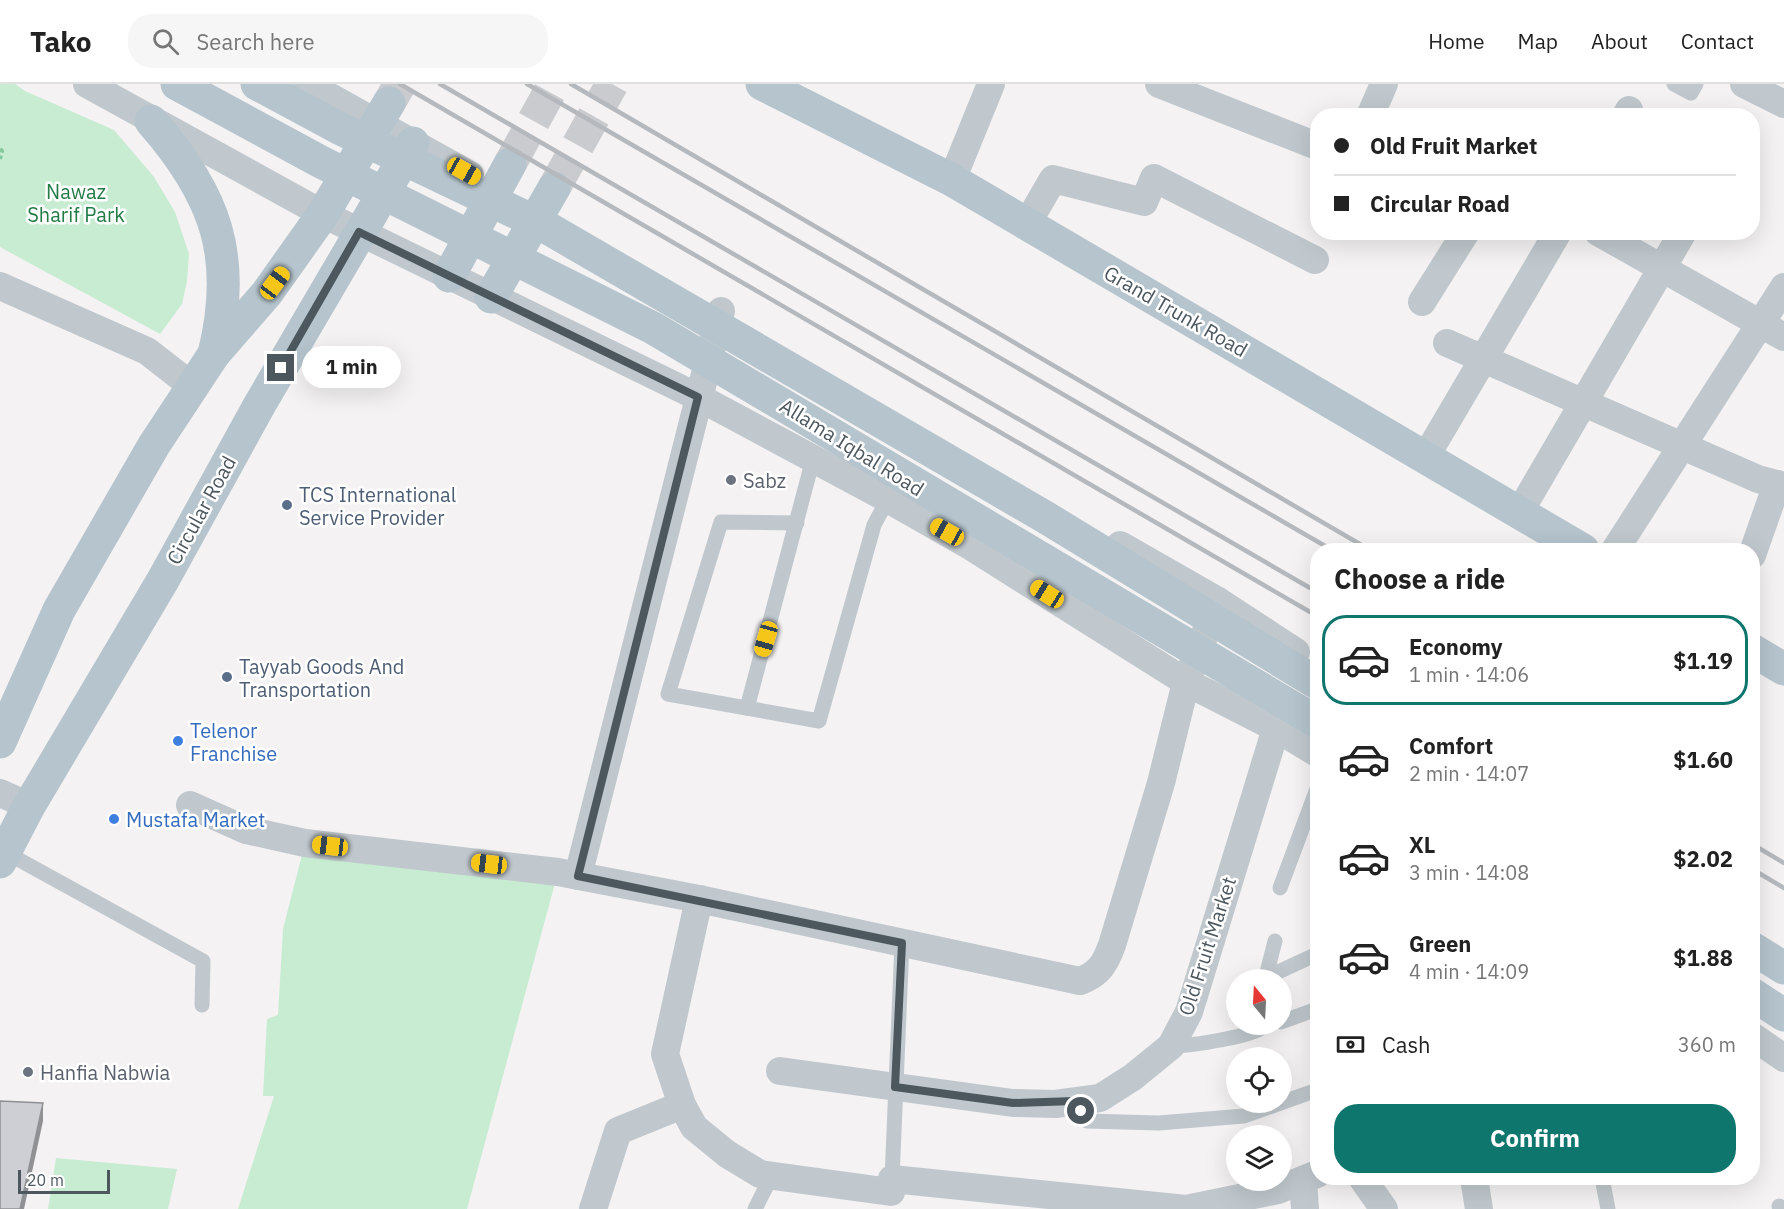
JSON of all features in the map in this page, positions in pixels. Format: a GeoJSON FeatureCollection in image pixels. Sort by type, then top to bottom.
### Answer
{"type":"FeatureCollection","features":[{"type":"Feature","properties":{"kind":"main road","name":"Allama Iqbal Road"},"geometry":{"type":"LineString","coordinates":[[177,84],[321,162],[653,328],[937,499],[1310,718]]}},
{"type":"Feature","properties":{"kind":"main road"},"geometry":{"type":"LineString","coordinates":[[257,84],[339,128],[417,156],[546,227],[1046,517],[1310,666]]}},
{"type":"Feature","properties":{"kind":"main road","name":"Grand Trunk Road"},"geometry":{"type":"LineString","coordinates":[[762,84],[952,180],[1572,543]]}},
{"type":"Feature","properties":{"kind":"main road"},"geometry":{"type":"LineString","coordinates":[[0,742],[59,610],[149,455],[214,354],[267,294],[323,214],[383,113]]}},
{"type":"Feature","properties":{"kind":"main road"},"geometry":{"type":"LineString","coordinates":[[151,121],[178,152],[195,177],[218,234],[224,294],[221,325],[214,354]]}},
{"type":"Feature","properties":{"kind":"main road","name":"Circular Road"},"geometry":{"type":"LineString","coordinates":[[2,857],[14,800],[163,580],[260,404],[359,232],[417,156]]}},
{"type":"Feature","properties":{"kind":"main road"},"geometry":{"type":"LineString","coordinates":[[448,276],[504,177]]}},
{"type":"Feature","properties":{"kind":"main road"},"geometry":{"type":"LineString","coordinates":[[491,297],[548,200]]}},
{"type":"Feature","properties":{"kind":"main road"},"geometry":{"type":"LineString","coordinates":[[1760,655],[1784,669]]}},
{"type":"Feature","properties":{"kind":"main road"},"geometry":{"type":"LineString","coordinates":[[1760,953],[1784,968]]}},
{"type":"Feature","properties":{"kind":"main road"},"geometry":{"type":"LineString","coordinates":[[1760,989],[1784,958]]}},
{"type":"Feature","properties":{"kind":"main road"},"geometry":{"type":"LineString","coordinates":[[1760,999],[1784,1014]]}},
{"type":"Feature","properties":{"kind":"street"},"geometry":{"type":"LineString","coordinates":[[87,84],[323,214],[698,397],[888,499],[967,544],[1186,682],[1274,727],[1310,749]]}},
{"type":"Feature","properties":{"kind":"street"},"geometry":{"type":"LineString","coordinates":[[307,84],[383,113],[417,156],[504,177],[548,200],[721,311],[1218,602],[1310,666]]}},
{"type":"Feature","properties":{"kind":"street"},"geometry":{"type":"LineString","coordinates":[[952,180],[991,84]]}},
{"type":"Feature","properties":{"kind":"street"},"geometry":{"type":"LineString","coordinates":[[1159,84],[1310,143]]}},
{"type":"Feature","properties":{"kind":"street"},"geometry":{"type":"LineString","coordinates":[[1374,108],[1384,84]]}},
{"type":"Feature","properties":{"kind":"street"},"geometry":{"type":"LineString","coordinates":[[1744,84],[1784,104]]}},
{"type":"Feature","properties":{"kind":"street"},"geometry":{"type":"LineString","coordinates":[[1027,224],[1053,179],[1144,202],[1154,178],[1315,260]]}},
{"type":"Feature","properties":{"kind":"street"},"geometry":{"type":"LineString","coordinates":[[1422,302],[1461,240]]}},
{"type":"Feature","properties":{"kind":"street"},"geometry":{"type":"LineString","coordinates":[[1425,458],[1553,240]]}},
{"type":"Feature","properties":{"kind":"street"},"geometry":{"type":"LineString","coordinates":[[1612,240],[1773,331]]}},
{"type":"Feature","properties":{"kind":"street"},"geometry":{"type":"LineString","coordinates":[[1519,513],[1678,240]]}},
{"type":"Feature","properties":{"kind":"street"},"geometry":{"type":"LineString","coordinates":[[0,286],[147,351],[192,386]]}},
{"type":"Feature","properties":{"kind":"street"},"geometry":{"type":"LineString","coordinates":[[1620,543],[1683,446],[1773,331],[1784,287]]}},
{"type":"Feature","properties":{"kind":"street"},"geometry":{"type":"LineString","coordinates":[[578,876],[721,311]]}},
{"type":"Feature","properties":{"kind":"street"},"geometry":{"type":"LineString","coordinates":[[1447,343],[1683,446],[1780,485],[1757,543]]}},
{"type":"Feature","properties":{"kind":"street"},"geometry":{"type":"LineString","coordinates":[[190,805],[246,830],[305,843],[578,876],[699,899],[1080,981],[1094,976],[1104,965],[1112,945],[1161,783],[1186,682],[1218,602]]}},
{"type":"Feature","properties":{"kind":"street","name":"Old Fruit Market"},"geometry":{"type":"LineString","coordinates":[[780,1071],[1013,1103],[1100,1098],[1133,1077],[1172,1046],[1188,1012],[1274,727],[1310,673]]}},
{"type":"Feature","properties":{"kind":"street"},"geometry":{"type":"LineString","coordinates":[[699,899],[665,1054],[682,1105],[694,1127],[727,1154],[760,1174],[879,1193],[1189,1209],[1278,1190],[1310,1177]]}},
{"type":"Feature","properties":{"kind":"street"},"geometry":{"type":"LineString","coordinates":[[1760,936],[1784,950]]}},
{"type":"Feature","properties":{"kind":"street"},"geometry":{"type":"LineString","coordinates":[[1760,1042],[1784,1058]]}},
{"type":"Feature","properties":{"kind":"street"},"geometry":{"type":"LineString","coordinates":[[593,1209],[618,1131],[682,1105]]}},
{"type":"Feature","properties":{"kind":"street"},"geometry":{"type":"LineString","coordinates":[[1305,1209],[1310,1177]]}},
{"type":"Feature","properties":{"kind":"street"},"geometry":{"type":"LineString","coordinates":[[1367,1185],[1384,1209]]}},
{"type":"Feature","properties":{"kind":"street"},"geometry":{"type":"LineString","coordinates":[[1475,1185],[1479,1209]]}},
{"type":"Feature","properties":{"kind":"lane"},"geometry":{"type":"LineString","coordinates":[[1674,84],[1692,93],[1696,84]]}},
{"type":"Feature","properties":{"kind":"lane"},"geometry":{"type":"LineString","coordinates":[[747,708],[813,459]]}},
{"type":"Feature","properties":{"kind":"lane"},"geometry":{"type":"LineString","coordinates":[[797,523],[721,522],[668,694],[819,721],[874,525],[888,499]]}},
{"type":"Feature","properties":{"kind":"lane"},"geometry":{"type":"LineString","coordinates":[[1280,888],[1310,808]]}},
{"type":"Feature","properties":{"kind":"lane"},"geometry":{"type":"LineString","coordinates":[[2,857],[203,961],[202,1005]]}},
{"type":"Feature","properties":{"kind":"lane"},"geometry":{"type":"LineString","coordinates":[[1268,969],[1275,941]]}},
{"type":"Feature","properties":{"kind":"lane"},"geometry":{"type":"LineString","coordinates":[[879,1193],[895,1087],[902,943]]}},
{"type":"Feature","properties":{"kind":"lane"},"geometry":{"type":"LineString","coordinates":[[1286,969],[1310,957]]}},
{"type":"Feature","properties":{"kind":"lane"},"geometry":{"type":"LineString","coordinates":[[1292,1018],[1310,1012]]}},
{"type":"Feature","properties":{"kind":"lane"},"geometry":{"type":"LineString","coordinates":[[1172,1046],[1192,1046],[1238,1035]]}},
{"type":"Feature","properties":{"kind":"lane"},"geometry":{"type":"LineString","coordinates":[[1074,1101],[1087,1122],[1159,1123],[1244,1116],[1310,1092]]}},
{"type":"Feature","properties":{"kind":"lane"},"geometry":{"type":"LineString","coordinates":[[755,1209],[772,1175]]}},
{"type":"Feature","properties":{"kind":"lane"},"geometry":{"type":"LineString","coordinates":[[1603,1185],[1608,1209]]}},
{"type":"Feature","properties":{"kind":"path"},"geometry":{"type":"LineString","coordinates":[[0,149],[2,151],[0,159]]}},
{"type":"Feature","properties":{"kind":"green space","name":"Nawaz Sharif Park"},"geometry":{"type":"Polygon","coordinates":[[[0,84],[15,84],[25,91],[114,130],[154,177],[175,212],[189,254],[182,304],[160,334],[0,247],[0,84]]]}},
{"type":"Feature","properties":{"kind":"green space"},"geometry":{"type":"Polygon","coordinates":[[[305,843],[558,872],[467,1209],[238,1209],[274,1096],[263,1096],[267,1019],[278,1015],[283,929],[305,843]]]}},
{"type":"Feature","properties":{"kind":"green space"},"geometry":{"type":"Polygon","coordinates":[[[56,1158],[177,1169],[168,1209],[48,1209],[56,1158]]]}},
{"type":"Feature","properties":{"kind":"building"},"geometry":{"type":"Polygon","coordinates":[[[0,1101],[43,1103],[20,1209],[0,1209],[0,1101]]]}},
{"type":"Feature","properties":{"kind":"tunnel"},"geometry":{"type":"LineString","coordinates":[[389,103],[400,84]]}},
{"type":"Feature","properties":{"kind":"tunnel"},"geometry":{"type":"LineString","coordinates":[[510,164],[554,84]]}},
{"type":"Feature","properties":{"kind":"tunnel"},"geometry":{"type":"LineString","coordinates":[[554,188],[612,84]]}},
{"type":"Feature","properties":{"kind":"railway"},"geometry":{"type":"LineString","coordinates":[[400,84],[1310,612]]}},
{"type":"Feature","properties":{"kind":"railway"},"geometry":{"type":"LineString","coordinates":[[440,84],[1310,588]]}},
{"type":"Feature","properties":{"kind":"railway"},"geometry":{"type":"LineString","coordinates":[[527,84],[1320,543]]}},
{"type":"Feature","properties":{"kind":"railway"},"geometry":{"type":"LineString","coordinates":[[571,84],[1358,543]]}},
{"type":"Feature","properties":{"kind":"railway"},"geometry":{"type":"LineString","coordinates":[[1760,849],[1784,863]]}},
{"type":"Feature","properties":{"kind":"railway"},"geometry":{"type":"LineString","coordinates":[[1760,874],[1784,888]]}},
{"type":"Feature","properties":{"kind":"place","name":"Sabz"},"geometry":{"type":"Point","coordinates":[731,480]}},
{"type":"Feature","properties":{"kind":"place","name":"TCS International Service Provider"},"geometry":{"type":"Point","coordinates":[287,505]}},
{"type":"Feature","properties":{"kind":"place","name":"Tayyab Goods And Transportation"},"geometry":{"type":"Point","coordinates":[227,677]}},
{"type":"Feature","properties":{"kind":"place","name":"Telenor Franchise"},"geometry":{"type":"Point","coordinates":[178,741]}},
{"type":"Feature","properties":{"kind":"place","name":"Mustafa Market"},"geometry":{"type":"Point","coordinates":[114,819]}},
{"type":"Feature","properties":{"kind":"place","name":"Hanfia Nabwia"},"geometry":{"type":"Point","coordinates":[28,1072]}},
{"type":"Feature","properties":{"kind":"route"},"geometry":{"type":"LineString","coordinates":[[281,368],[336,276],[359,232],[698,397],[578,876],[699,899],[902,943],[895,1087],[1013,1103],[1055,1104],[1074,1101],[1081,1111]]}}]}
